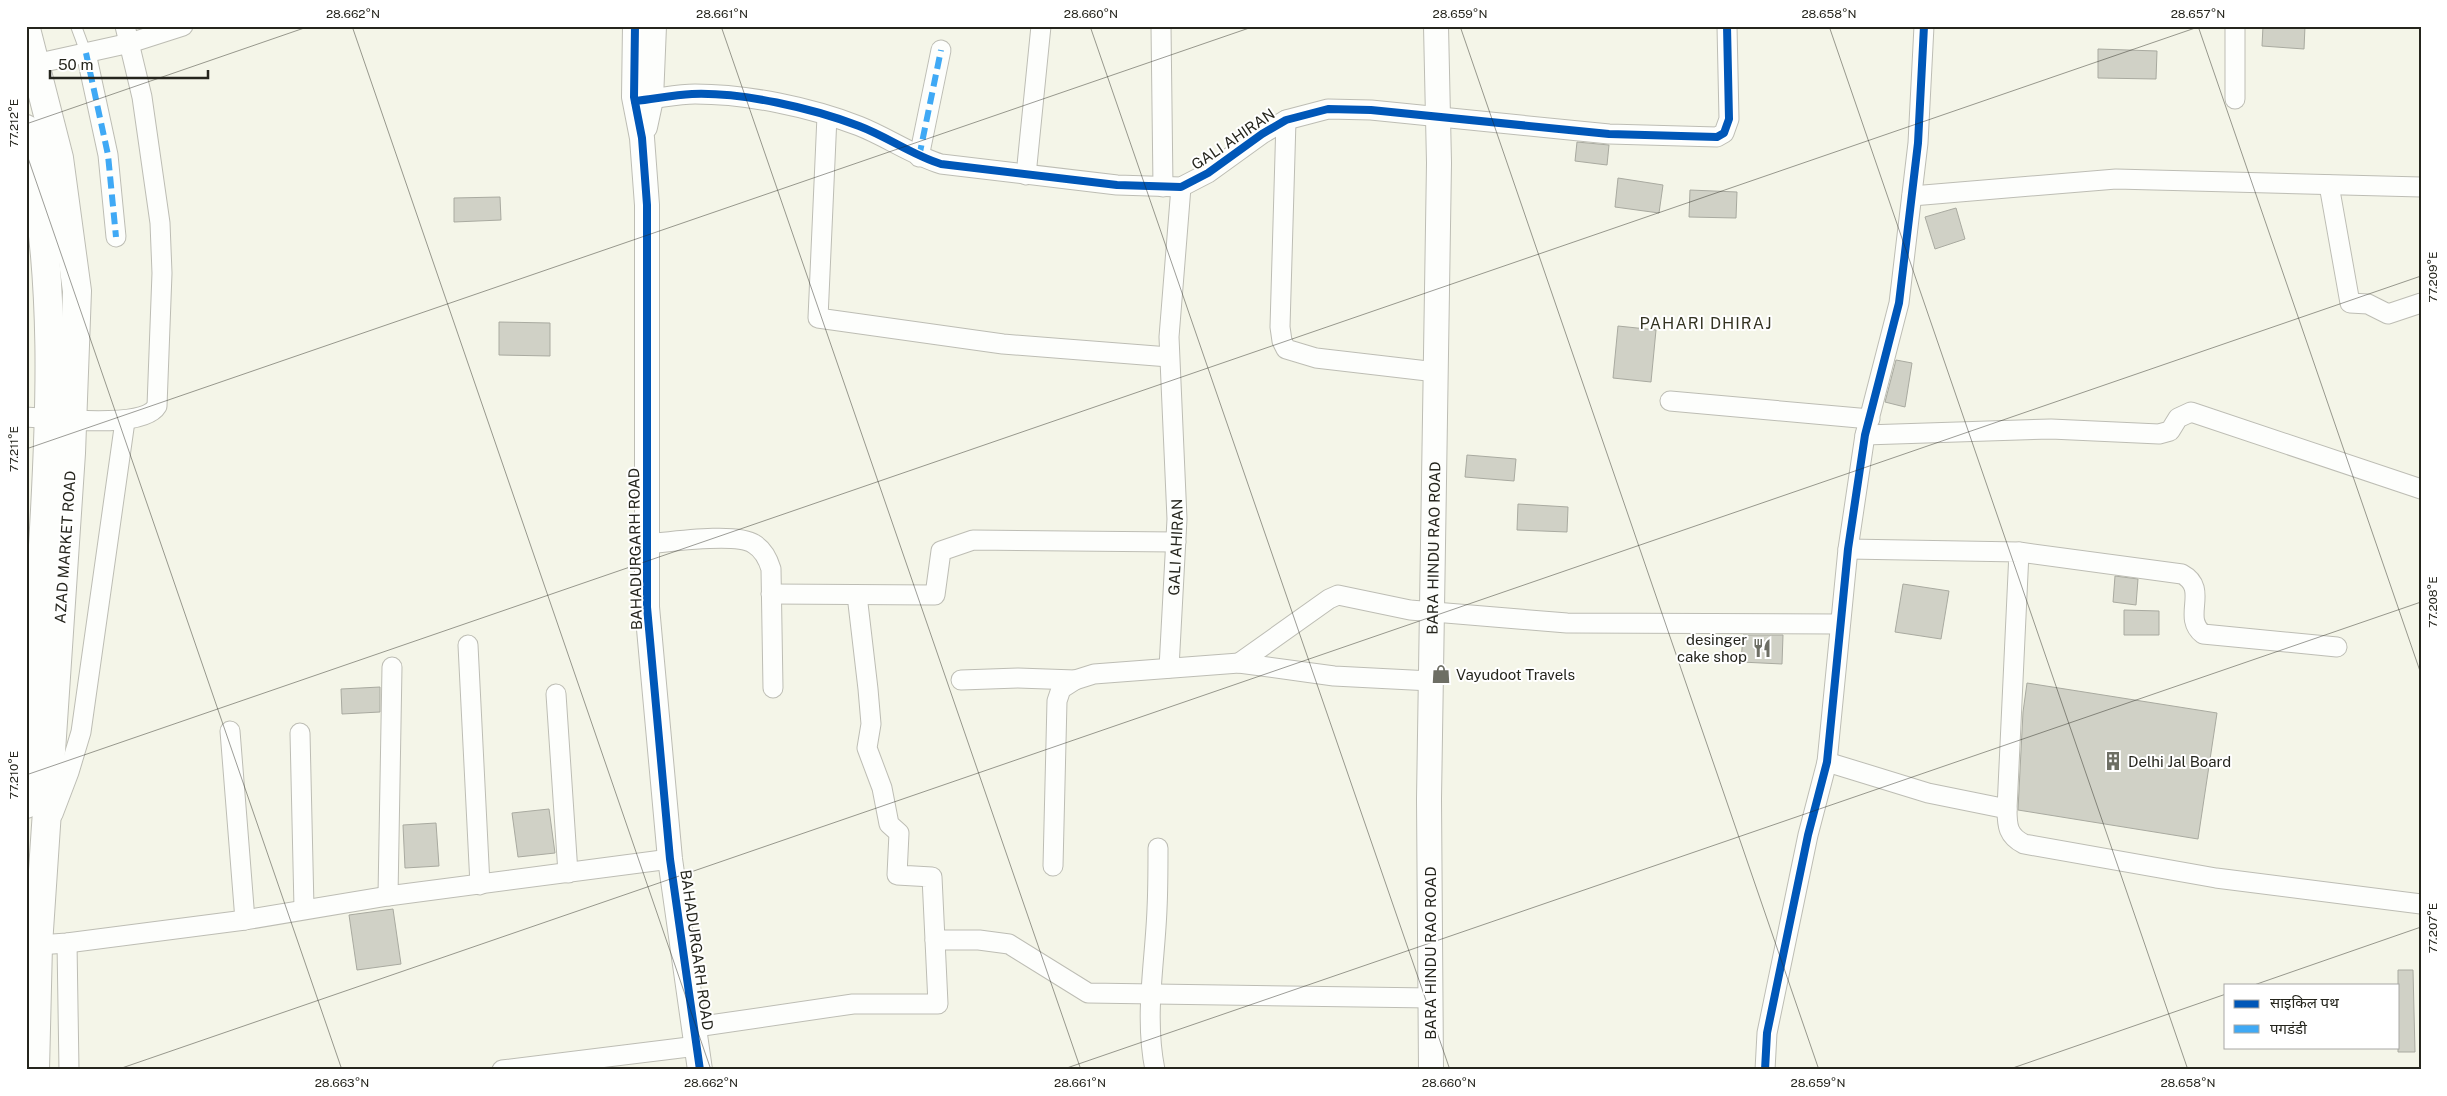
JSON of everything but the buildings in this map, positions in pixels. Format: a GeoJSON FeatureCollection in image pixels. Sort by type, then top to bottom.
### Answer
{"type":"FeatureCollection","features":[{"type":"Feature","properties":{"kind":"main road","name":"AZAD MARKET ROAD"},"geometry":{"type":"LineString","coordinates":[[26,29],[59,158],[77,291],[49,418],[50,444],[26,804]]}},
{"type":"Feature","properties":{"kind":"main road","name":"AZAD MARKET ROAD"},"geometry":{"type":"LineString","coordinates":[[26,129],[32,157],[49,289],[46,830],[38,945],[35,1070]]}},
{"type":"Feature","properties":{"kind":"street"},"geometry":{"type":"LineString","coordinates":[[35,64],[86,53],[127,34],[183,26]]}},
{"type":"Feature","properties":{"kind":"street","name":"BAHADURGARH ROAD"},"geometry":{"type":"LineString","coordinates":[[635,26],[643,100]]}},
{"type":"Feature","properties":{"kind":"street","name":"BAHADURGARH ROAD"},"geometry":{"type":"LineString","coordinates":[[654,26],[643,100],[642,138],[647,205],[647,607],[670,859],[700,1070]]}},
{"type":"Feature","properties":{"kind":"street"},"geometry":{"type":"LineString","coordinates":[[1026,175],[1041,26]]}},
{"type":"Feature","properties":{"kind":"street"},"geometry":{"type":"LineString","coordinates":[[643,100],[693,94],[737,96],[828,116],[860,126],[902,146],[919,157],[964,168],[1117,185],[1172,187],[1161,26]]}},
{"type":"Feature","properties":{"kind":"street","name":"BARA HINDU RAO ROAD"},"geometry":{"type":"LineString","coordinates":[[1431,1070],[1431,681],[1438,117],[1436,26]]}},
{"type":"Feature","properties":{"kind":"street","name":"GALI AHIRAN"},"geometry":{"type":"LineString","coordinates":[[1169,668],[1177,519],[1168,337],[1172,187],[1200,178],[1262,134],[1286,120],[1328,109],[1371,110],[1609,134],[1717,137],[1724,133],[1729,119],[1727,26]]}},
{"type":"Feature","properties":{"kind":"street"},"geometry":{"type":"LineString","coordinates":[[1765,1070],[1767,1033],[1808,835],[1827,762],[1848,548],[1868,427],[1899,303],[1918,143],[1924,26]]}},
{"type":"Feature","properties":{"kind":"street"},"geometry":{"type":"LineString","coordinates":[[2234,99],[2235,26]]}},
{"type":"Feature","properties":{"kind":"street"},"geometry":{"type":"LineString","coordinates":[[49,418],[125,421],[150,414],[157,406],[162,274],[160,223],[150,145],[127,34]]}},
{"type":"Feature","properties":{"kind":"street"},"geometry":{"type":"LineString","coordinates":[[919,157],[941,50]]}},
{"type":"Feature","properties":{"kind":"street"},"geometry":{"type":"LineString","coordinates":[[86,53],[108,155],[116,237]]}},
{"type":"Feature","properties":{"kind":"street"},"geometry":{"type":"LineString","coordinates":[[828,116],[818,318],[1003,344],[1169,357]]}},
{"type":"Feature","properties":{"kind":"street"},"geometry":{"type":"LineString","coordinates":[[1286,120],[1280,327],[1286,349],[1316,358],[1436,372]]}},
{"type":"Feature","properties":{"kind":"street"},"geometry":{"type":"LineString","coordinates":[[1912,196],[2116,179],[2421,187]]}},
{"type":"Feature","properties":{"kind":"street"},"geometry":{"type":"LineString","coordinates":[[2329,185],[2350,304],[2368,304],[2388,314],[2421,303]]}},
{"type":"Feature","properties":{"kind":"street"},"geometry":{"type":"LineString","coordinates":[[1670,401],[1868,427],[2052,429],[2159,434],[2170,431],[2178,418],[2191,412],[2421,489]]}},
{"type":"Feature","properties":{"kind":"street"},"geometry":{"type":"LineString","coordinates":[[46,830],[69,772],[81,732],[125,421]]}},
{"type":"Feature","properties":{"kind":"street"},"geometry":{"type":"LineString","coordinates":[[647,544],[726,538],[742,539],[753,543],[768,559],[771,569],[773,688]]}},
{"type":"Feature","properties":{"kind":"street"},"geometry":{"type":"LineString","coordinates":[[771,594],[935,595],[941,551],[974,540],[1176,542]]}},
{"type":"Feature","properties":{"kind":"street"},"geometry":{"type":"LineString","coordinates":[[1848,548],[2019,552],[2182,574],[2194,582],[2194,619],[2197,629],[2203,634],[2336,647]]}},
{"type":"Feature","properties":{"kind":"street"},"geometry":{"type":"LineString","coordinates":[[2019,552],[2007,809],[2008,829],[2014,838],[2024,844],[2216,878],[2421,904]]}},
{"type":"Feature","properties":{"kind":"street"},"geometry":{"type":"LineString","coordinates":[[502,1070],[696,1036],[853,1004],[938,1004],[932,877],[897,875],[899,833],[889,824],[882,788],[867,748],[871,724],[857,595]]}},
{"type":"Feature","properties":{"kind":"street"},"geometry":{"type":"LineString","coordinates":[[1239,663],[1329,599],[1338,595],[1410,610],[1567,623],[1840,624]]}},
{"type":"Feature","properties":{"kind":"street"},"geometry":{"type":"LineString","coordinates":[[468,645],[480,884]]}},
{"type":"Feature","properties":{"kind":"street"},"geometry":{"type":"LineString","coordinates":[[1053,866],[1057,701],[1061,689],[1075,680],[1094,674],[1239,663],[1334,676],[1431,681]]}},
{"type":"Feature","properties":{"kind":"street"},"geometry":{"type":"LineString","coordinates":[[388,896],[392,667]]}},
{"type":"Feature","properties":{"kind":"street"},"geometry":{"type":"LineString","coordinates":[[961,680],[1075,680]]}},
{"type":"Feature","properties":{"kind":"street"},"geometry":{"type":"LineString","coordinates":[[556,694],[568,873]]}},
{"type":"Feature","properties":{"kind":"street"},"geometry":{"type":"LineString","coordinates":[[230,732],[245,920]]}},
{"type":"Feature","properties":{"kind":"street"},"geometry":{"type":"LineString","coordinates":[[300,733],[304,908]]}},
{"type":"Feature","properties":{"kind":"street"},"geometry":{"type":"LineString","coordinates":[[1827,762],[1928,793],[2007,809]]}},
{"type":"Feature","properties":{"kind":"street"},"geometry":{"type":"LineString","coordinates":[[1155,1070],[1150,1032],[1150,994],[1157,910],[1158,848]]}},
{"type":"Feature","properties":{"kind":"street"},"geometry":{"type":"LineString","coordinates":[[38,945],[67,944],[245,920],[304,908],[670,859]]}},
{"type":"Feature","properties":{"kind":"street"},"geometry":{"type":"LineString","coordinates":[[935,940],[979,940],[1009,944],[1088,993],[1431,998]]}},
{"type":"Feature","properties":{"kind":"street"},"geometry":{"type":"LineString","coordinates":[[67,944],[69,1070]]}},
{"type":"Feature","properties":{"kind":"lane"},"geometry":{"type":"LineString","coordinates":[[76,26],[86,53]]}},
{"type":"Feature","properties":{"kind":"marked path"},"geometry":{"type":"LineString","coordinates":[[919,157],[941,50]]}},
{"type":"Feature","properties":{"kind":"marked path"},"geometry":{"type":"LineString","coordinates":[[86,53],[108,155],[116,237]]}},
{"type":"Feature","properties":{"kind":"cycle path"},"geometry":{"type":"LineString","coordinates":[[635,26],[634,97],[642,138],[647,205],[647,607],[670,859],[700,1070]]}},
{"type":"Feature","properties":{"kind":"cycle path"},"geometry":{"type":"LineString","coordinates":[[635,101],[692,94],[754,98],[799,107],[840,119],[870,130],[920,156],[941,164],[1117,185],[1181,187],[1208,173],[1262,134],[1286,120],[1328,109],[1371,110],[1609,134],[1717,137],[1724,133],[1729,119],[1727,26]]}},
{"type":"Feature","properties":{"kind":"cycle path"},"geometry":{"type":"LineString","coordinates":[[1765,1070],[1767,1033],[1808,835],[1827,762],[1848,549],[1865,435],[1899,303],[1918,143],[1924,26]]}},
{"type":"Feature","properties":{"kind":"place","name":"desinger cake shop"},"geometry":{"type":"Point","coordinates":[1762,648]}},
{"type":"Feature","properties":{"kind":"place","name":"Vayudoot Travels"},"geometry":{"type":"Point","coordinates":[1441,674]}},
{"type":"Feature","properties":{"kind":"place","name":"Delhi Jal Board"},"geometry":{"type":"Point","coordinates":[2113,761]}},
{"type":"Feature","properties":{"kind":"district","name":"PAHARI DHIRAJ"},"geometry":{"type":"Point","coordinates":[1706,323]}}]}
